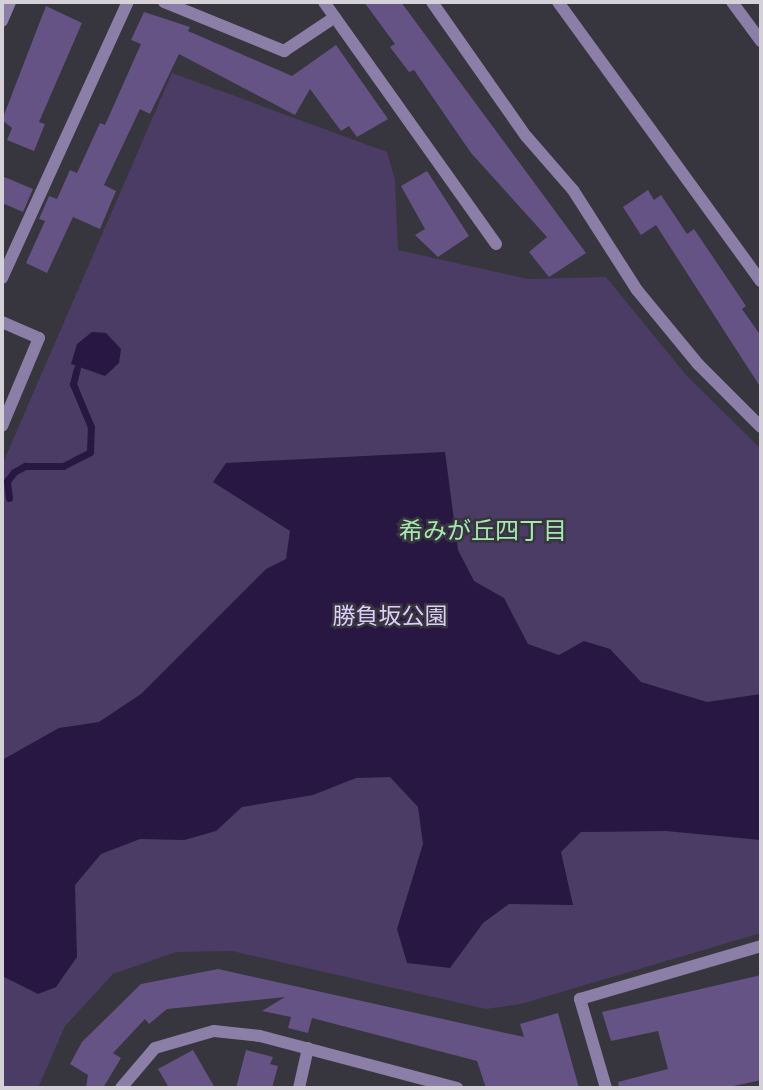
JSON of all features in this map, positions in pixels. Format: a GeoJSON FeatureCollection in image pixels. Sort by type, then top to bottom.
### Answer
{"type":"FeatureCollection","features":[{"type":"Feature","properties":{"kind":"street"},"geometry":{"type":"LineString","coordinates":[[2,21],[10,2]]}},
{"type":"Feature","properties":{"kind":"street"},"geometry":{"type":"LineString","coordinates":[[2,278],[128,2]]}},
{"type":"Feature","properties":{"kind":"street"},"geometry":{"type":"LineString","coordinates":[[164,2],[284,51],[335,17]]}},
{"type":"Feature","properties":{"kind":"street"},"geometry":{"type":"LineString","coordinates":[[324,2],[496,244]]}},
{"type":"Feature","properties":{"kind":"street"},"geometry":{"type":"LineString","coordinates":[[432,2],[611,244],[637,290],[698,364],[761,427]]}},
{"type":"Feature","properties":{"kind":"street"},"geometry":{"type":"LineString","coordinates":[[558,2],[761,281]]}},
{"type":"Feature","properties":{"kind":"street"},"geometry":{"type":"LineString","coordinates":[[733,2],[761,41]]}},
{"type":"Feature","properties":{"kind":"street"},"geometry":{"type":"LineString","coordinates":[[2,322],[39,338],[2,426]]}},
{"type":"Feature","properties":{"kind":"street"},"geometry":{"type":"LineString","coordinates":[[606,1088],[580,999],[761,946]]}},
{"type":"Feature","properties":{"kind":"street"},"geometry":{"type":"LineString","coordinates":[[121,1088],[155,1048],[184,1036],[214,1031],[308,1048],[457,1088]]}},
{"type":"Feature","properties":{"kind":"street"},"geometry":{"type":"LineString","coordinates":[[299,1088],[308,1048]]}},
{"type":"Feature","properties":{"kind":"green space","name":"勝負坂公園"},"geometry":{"type":"Polygon","coordinates":[[[172,73],[387,152],[395,180],[398,250],[528,279],[606,277],[686,375],[761,449],[761,933],[521,1004],[486,1009],[232,951],[176,952],[113,974],[65,1026],[38,1088],[2,1088],[2,465],[172,73]]]}},
{"type":"Feature","properties":{"kind":"shaded area"},"geometry":{"type":"Polygon","coordinates":[[[92,332],[106,333],[121,349],[119,363],[105,376],[71,364],[77,344],[92,332]]]}},
{"type":"Feature","properties":{"kind":"shaded area"},"geometry":{"type":"Polygon","coordinates":[[[445,452],[458,550],[474,581],[504,598],[528,644],[559,655],[584,641],[610,649],[641,682],[707,702],[761,694],[761,840],[666,831],[581,832],[561,852],[573,905],[509,904],[483,923],[450,968],[407,963],[397,929],[423,844],[418,807],[390,777],[356,778],[313,795],[242,807],[216,831],[184,840],[140,839],[101,854],[75,885],[77,957],[56,987],[38,994],[2,976],[2,760],[59,728],[99,722],[141,694],[266,569],[286,559],[290,531],[213,482],[226,463],[445,452]]]}},
{"type":"Feature","properties":{"kind":"building"},"geometry":{"type":"Polygon","coordinates":[[[364,2],[401,2],[586,253],[549,277],[529,252],[547,237],[471,153],[414,70],[409,72],[390,47],[395,44],[364,2]]]}},
{"type":"Feature","properties":{"kind":"building"},"geometry":{"type":"Polygon","coordinates":[[[46,6],[82,23],[39,122],[45,124],[34,151],[7,140],[12,128],[2,120],[46,6]]]}},
{"type":"Feature","properties":{"kind":"building"},"geometry":{"type":"Polygon","coordinates":[[[144,12],[190,27],[188,31],[292,76],[336,45],[388,119],[357,137],[349,126],[341,131],[310,89],[295,115],[179,54],[150,114],[140,109],[104,185],[116,191],[100,229],[73,217],[47,273],[26,263],[45,221],[39,219],[49,196],[57,199],[70,170],[77,173],[100,123],[105,125],[141,44],[131,40],[144,12]]]}},
{"type":"Feature","properties":{"kind":"building"},"geometry":{"type":"Polygon","coordinates":[[[427,171],[469,236],[438,257],[415,235],[425,229],[401,186],[427,171]]]}},
{"type":"Feature","properties":{"kind":"building"},"geometry":{"type":"Polygon","coordinates":[[[2,176],[33,189],[23,212],[2,203],[2,176]]]}},
{"type":"Feature","properties":{"kind":"building"},"geometry":{"type":"Polygon","coordinates":[[[648,190],[654,200],[661,195],[687,234],[694,229],[746,306],[742,309],[761,336],[761,388],[656,225],[641,235],[623,207],[648,190]]]}},
{"type":"Feature","properties":{"kind":"building"},"geometry":{"type":"Polygon","coordinates":[[[218,969],[524,1037],[520,1024],[558,1013],[579,1088],[486,1088],[477,1061],[312,1018],[308,1033],[288,1028],[291,1017],[262,1011],[285,997],[167,1009],[149,1024],[145,1019],[113,1053],[121,1058],[103,1088],[86,1088],[88,1075],[70,1064],[82,1042],[141,984],[218,969]]]}},
{"type":"Feature","properties":{"kind":"building"},"geometry":{"type":"Polygon","coordinates":[[[761,975],[761,1080],[725,1088],[619,1088],[618,1082],[668,1069],[658,1031],[611,1041],[602,1012],[761,975]]]}},
{"type":"Feature","properties":{"kind":"building"},"geometry":{"type":"Polygon","coordinates":[[[193,1050],[215,1088],[169,1088],[158,1069],[193,1050]]]}},
{"type":"Feature","properties":{"kind":"building"},"geometry":{"type":"Polygon","coordinates":[[[246,1050],[273,1057],[270,1064],[278,1066],[272,1088],[236,1088],[246,1050]]]}},
{"type":"Feature","properties":{"kind":"waterway"},"geometry":{"type":"LineString","coordinates":[[9,498],[7,481],[14,472],[25,466],[63,466],[90,452],[91,427],[73,384],[77,368]]}},
{"type":"Feature","properties":{"kind":"district","name":"希みが丘四丁目"},"geometry":{"type":"Point","coordinates":[483,532]}}]}
